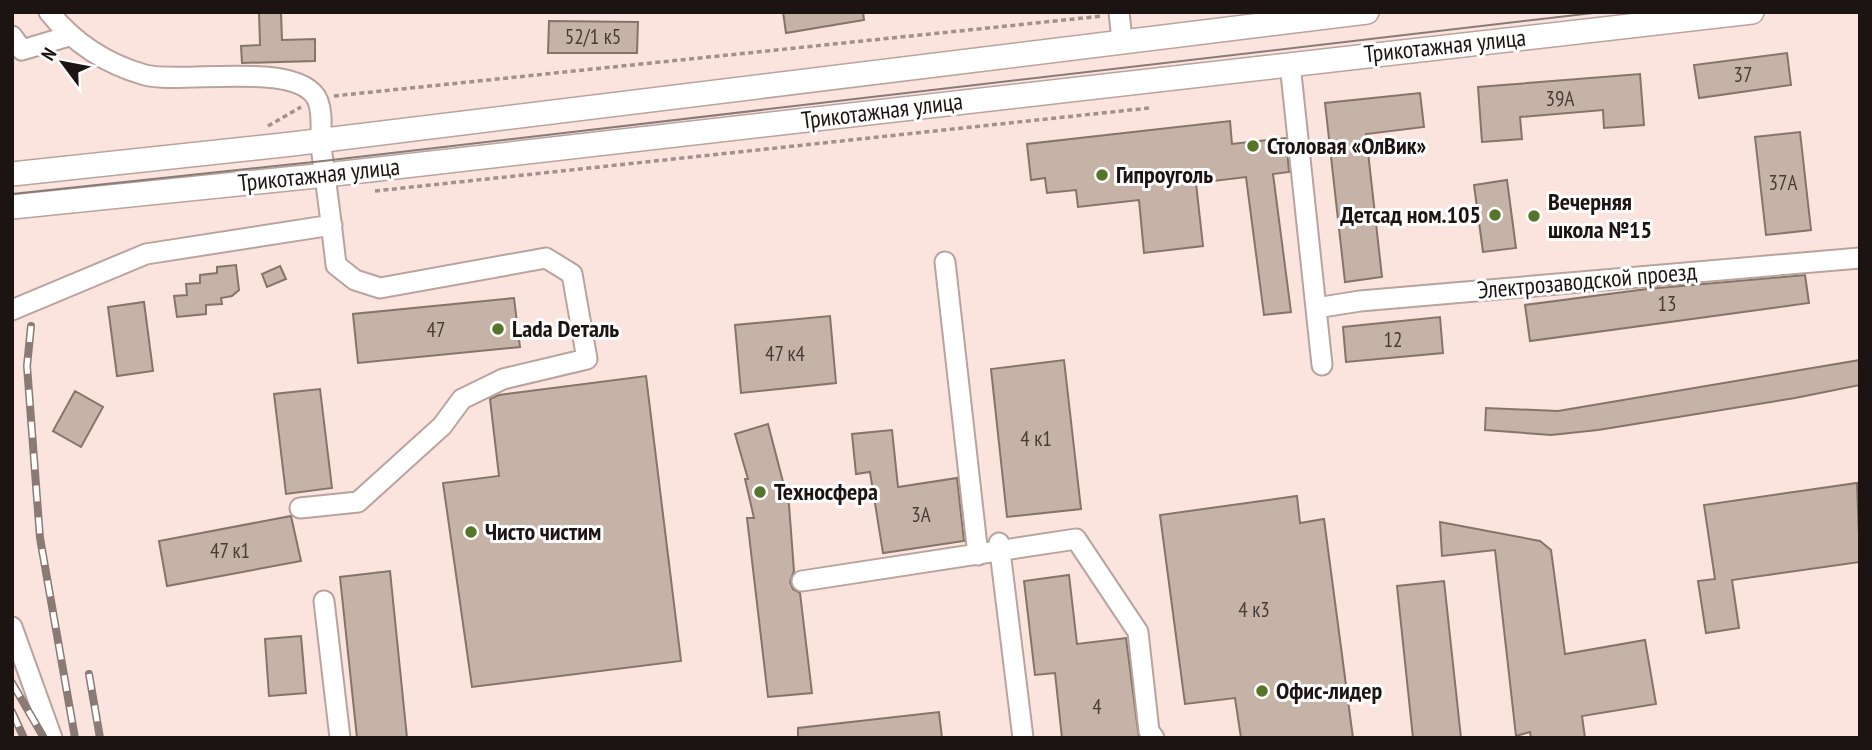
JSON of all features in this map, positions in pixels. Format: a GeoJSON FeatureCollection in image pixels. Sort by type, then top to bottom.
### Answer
{"type":"FeatureCollection","features":[{"type":"Feature","properties":{"kind":"main road","name":"Трикотажная улица"},"geometry":{"type":"LineString","coordinates":[[12,174],[321,140],[1367,12]]}},
{"type":"Feature","properties":{"kind":"main road","name":"Трикотажная улица"},"geometry":{"type":"LineString","coordinates":[[12,207],[326,175],[1752,12]]}},
{"type":"Feature","properties":{"kind":"street"},"geometry":{"type":"LineString","coordinates":[[49,12],[69,36],[102,58],[147,76],[257,76],[302,84],[317,98],[336,265],[355,279],[380,288],[546,258],[572,274],[587,359],[503,379],[462,399],[442,426],[358,502],[300,508]]}},
{"type":"Feature","properties":{"kind":"street"},"geometry":{"type":"LineString","coordinates":[[1119,13],[1122,40]]}},
{"type":"Feature","properties":{"kind":"street"},"geometry":{"type":"LineString","coordinates":[[12,36],[22,50],[69,36]]}},
{"type":"Feature","properties":{"kind":"street"},"geometry":{"type":"LineString","coordinates":[[1290,64],[1322,365]]}},
{"type":"Feature","properties":{"kind":"street"},"geometry":{"type":"LineString","coordinates":[[12,310],[146,254],[332,225]]}},
{"type":"Feature","properties":{"kind":"street","name":"Электрозаводской проезд"},"geometry":{"type":"LineString","coordinates":[[1315,308],[1360,301],[1860,258]]}},
{"type":"Feature","properties":{"kind":"street"},"geometry":{"type":"LineString","coordinates":[[945,262],[978,555]]}},
{"type":"Feature","properties":{"kind":"street"},"geometry":{"type":"LineString","coordinates":[[802,581],[978,555],[999,547],[1076,539],[1138,632],[1149,731],[1154,738]]}},
{"type":"Feature","properties":{"kind":"street"},"geometry":{"type":"LineString","coordinates":[[999,547],[1023,738]]}},
{"type":"Feature","properties":{"kind":"street"},"geometry":{"type":"LineString","coordinates":[[324,601],[340,738]]}},
{"type":"Feature","properties":{"kind":"street"},"geometry":{"type":"LineString","coordinates":[[12,627],[52,738]]}},
{"type":"Feature","properties":{"kind":"path"},"geometry":{"type":"LineString","coordinates":[[317,98],[1119,13]]}},
{"type":"Feature","properties":{"kind":"path"},"geometry":{"type":"LineString","coordinates":[[371,192],[1149,108]]}},
{"type":"Feature","properties":{"kind":"building"},"geometry":{"type":"Polygon","coordinates":[[[259,12],[281,12],[282,40],[315,39],[315,61],[242,63],[241,46],[260,45],[259,12]]]}},
{"type":"Feature","properties":{"kind":"building"},"geometry":{"type":"Polygon","coordinates":[[[783,12],[863,12],[864,20],[786,33],[783,12]]]}},
{"type":"Feature","properties":{"kind":"building"},"geometry":{"type":"Polygon","coordinates":[[[549,21],[638,22],[637,53],[548,53],[549,21]]]}},
{"type":"Feature","properties":{"kind":"building"},"geometry":{"type":"Polygon","coordinates":[[[1787,53],[1791,85],[1699,98],[1694,65],[1787,53]]]}},
{"type":"Feature","properties":{"kind":"building"},"geometry":{"type":"Polygon","coordinates":[[[1640,74],[1644,125],[1604,128],[1603,110],[1520,117],[1522,139],[1482,142],[1478,87],[1640,74]]]}},
{"type":"Feature","properties":{"kind":"building"},"geometry":{"type":"Polygon","coordinates":[[[1420,93],[1424,127],[1366,134],[1382,277],[1345,282],[1325,103],[1420,93]]]}},
{"type":"Feature","properties":{"kind":"building"},"geometry":{"type":"Polygon","coordinates":[[[1230,121],[1232,144],[1286,138],[1289,172],[1273,174],[1291,312],[1264,315],[1246,177],[1196,183],[1203,246],[1144,253],[1139,200],[1078,207],[1076,190],[1047,193],[1045,178],[1031,180],[1027,144],[1230,121]]]}},
{"type":"Feature","properties":{"kind":"building"},"geometry":{"type":"Polygon","coordinates":[[[1800,132],[1811,230],[1766,235],[1755,137],[1800,132]]]}},
{"type":"Feature","properties":{"kind":"building"},"geometry":{"type":"Polygon","coordinates":[[[1507,180],[1516,248],[1483,252],[1474,185],[1507,180]]]}},
{"type":"Feature","properties":{"kind":"building"},"geometry":{"type":"Polygon","coordinates":[[[236,265],[239,290],[232,296],[221,298],[222,304],[206,305],[206,314],[177,317],[174,296],[187,295],[186,284],[200,283],[200,275],[217,273],[217,267],[236,265]]]}},
{"type":"Feature","properties":{"kind":"building"},"geometry":{"type":"Polygon","coordinates":[[[280,266],[286,279],[267,287],[262,274],[280,266]]]}},
{"type":"Feature","properties":{"kind":"building"},"geometry":{"type":"Polygon","coordinates":[[[1805,275],[1809,303],[1530,341],[1525,305],[1647,289],[1805,275]]]}},
{"type":"Feature","properties":{"kind":"building"},"geometry":{"type":"Polygon","coordinates":[[[514,298],[520,347],[358,363],[353,314],[514,298]]]}},
{"type":"Feature","properties":{"kind":"building"},"geometry":{"type":"Polygon","coordinates":[[[144,302],[153,371],[117,376],[108,307],[144,302]]]}},
{"type":"Feature","properties":{"kind":"building"},"geometry":{"type":"Polygon","coordinates":[[[830,316],[836,383],[741,393],[735,325],[830,316]]]}},
{"type":"Feature","properties":{"kind":"building"},"geometry":{"type":"Polygon","coordinates":[[[1440,317],[1443,353],[1346,362],[1343,327],[1440,317]]]}},
{"type":"Feature","properties":{"kind":"building"},"geometry":{"type":"Polygon","coordinates":[[[1064,360],[1081,509],[1007,517],[991,369],[1064,360]]]}},
{"type":"Feature","properties":{"kind":"building"},"geometry":{"type":"Polygon","coordinates":[[[1860,360],[1860,385],[1795,398],[1598,430],[1551,435],[1485,430],[1486,408],[1558,411],[1860,360]]]}},
{"type":"Feature","properties":{"kind":"building"},"geometry":{"type":"Polygon","coordinates":[[[646,376],[681,661],[472,687],[443,483],[499,476],[490,399],[499,395],[646,376]]]}},
{"type":"Feature","properties":{"kind":"building"},"geometry":{"type":"Polygon","coordinates":[[[320,389],[332,488],[286,494],[274,394],[320,389]]]}},
{"type":"Feature","properties":{"kind":"building"},"geometry":{"type":"Polygon","coordinates":[[[75,391],[103,407],[81,447],[53,431],[75,391]]]}},
{"type":"Feature","properties":{"kind":"building"},"geometry":{"type":"Polygon","coordinates":[[[768,424],[789,505],[794,571],[790,582],[793,589],[800,593],[812,693],[768,697],[747,518],[754,518],[745,479],[748,479],[735,434],[768,424]]]}},
{"type":"Feature","properties":{"kind":"building"},"geometry":{"type":"Polygon","coordinates":[[[892,430],[898,487],[957,478],[964,541],[883,553],[870,472],[856,474],[852,434],[892,430]]]}},
{"type":"Feature","properties":{"kind":"building"},"geometry":{"type":"Polygon","coordinates":[[[1857,483],[1860,562],[1732,580],[1739,628],[1706,633],[1698,581],[1715,579],[1704,505],[1857,483]]]}},
{"type":"Feature","properties":{"kind":"building"},"geometry":{"type":"Polygon","coordinates":[[[1297,496],[1300,523],[1324,519],[1353,738],[1241,738],[1235,698],[1185,704],[1160,515],[1297,496]]]}},
{"type":"Feature","properties":{"kind":"building"},"geometry":{"type":"Polygon","coordinates":[[[291,516],[301,561],[167,586],[159,541],[291,516]]]}},
{"type":"Feature","properties":{"kind":"building"},"geometry":{"type":"Polygon","coordinates":[[[1440,522],[1540,541],[1551,550],[1565,654],[1645,640],[1656,704],[1582,716],[1585,738],[1531,738],[1530,732],[1516,736],[1495,550],[1442,556],[1440,522]]]}},
{"type":"Feature","properties":{"kind":"building"},"geometry":{"type":"Polygon","coordinates":[[[390,571],[407,738],[357,738],[340,577],[390,571]]]}},
{"type":"Feature","properties":{"kind":"building"},"geometry":{"type":"Polygon","coordinates":[[[1069,575],[1077,644],[1126,638],[1139,738],[1062,738],[1055,673],[1035,675],[1024,581],[1069,575]]]}},
{"type":"Feature","properties":{"kind":"building"},"geometry":{"type":"Polygon","coordinates":[[[1444,581],[1461,738],[1413,738],[1397,586],[1444,581]]]}},
{"type":"Feature","properties":{"kind":"building"},"geometry":{"type":"Polygon","coordinates":[[[301,636],[306,693],[269,696],[265,639],[301,636]]]}},
{"type":"Feature","properties":{"kind":"building"},"geometry":{"type":"Polygon","coordinates":[[[939,712],[942,738],[798,738],[798,728],[939,712]]]}},
{"type":"Feature","properties":{"kind":"tram line"},"geometry":{"type":"LineString","coordinates":[[12,194],[323,161],[1602,12]]}},
{"type":"Feature","properties":{"kind":"railway"},"geometry":{"type":"LineString","coordinates":[[31,326],[27,366],[40,538],[75,738]]}},
{"type":"Feature","properties":{"kind":"railway"},"geometry":{"type":"LineString","coordinates":[[89,674],[100,738]]}},
{"type":"Feature","properties":{"kind":"railway"},"geometry":{"type":"LineString","coordinates":[[12,683],[44,738]]}},
{"type":"Feature","properties":{"kind":"railway"},"geometry":{"type":"LineString","coordinates":[[12,712],[24,738]]}},
{"type":"Feature","properties":{"kind":"place","name":"Столовая «ОлВик»"},"geometry":{"type":"Point","coordinates":[1253,146]}},
{"type":"Feature","properties":{"kind":"place","name":"Гипроуголь"},"geometry":{"type":"Point","coordinates":[1102,175]}},
{"type":"Feature","properties":{"kind":"place","name":"Детсад ном.105"},"geometry":{"type":"Point","coordinates":[1495,215]}},
{"type":"Feature","properties":{"kind":"place","name":"Вечерняя школа №15"},"geometry":{"type":"Point","coordinates":[1534,216]}},
{"type":"Feature","properties":{"kind":"place","name":"Lada Dеталь"},"geometry":{"type":"Point","coordinates":[498,329]}},
{"type":"Feature","properties":{"kind":"place","name":"Техносфера"},"geometry":{"type":"Point","coordinates":[760,492]}},
{"type":"Feature","properties":{"kind":"place","name":"Чисто чистим"},"geometry":{"type":"Point","coordinates":[471,532]}},
{"type":"Feature","properties":{"kind":"place","name":"Офис-лидер"},"geometry":{"type":"Point","coordinates":[1262,691]}}]}
